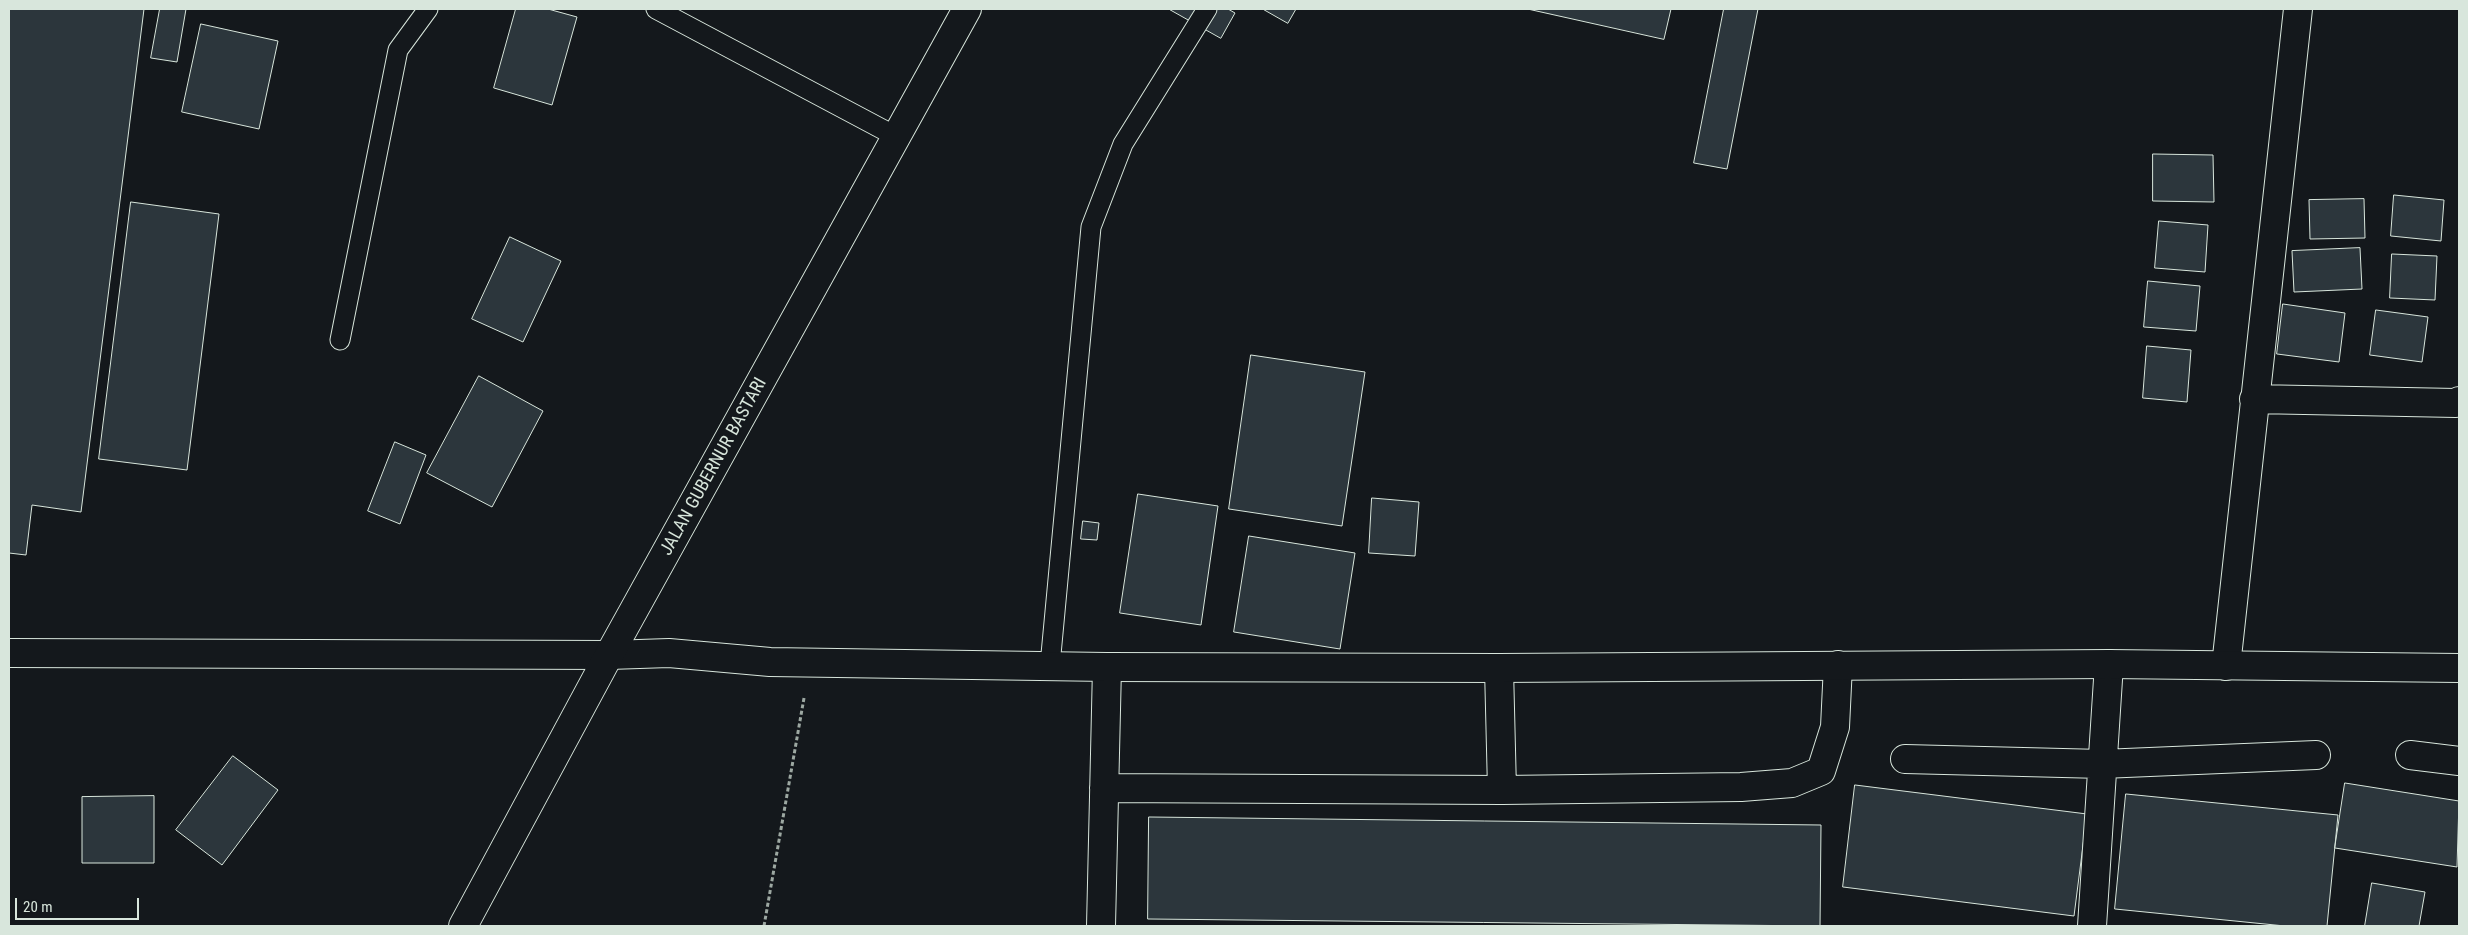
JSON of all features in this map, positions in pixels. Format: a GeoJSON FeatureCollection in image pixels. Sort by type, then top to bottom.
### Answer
{"type":"FeatureCollection","features":[{"type":"Feature","properties":{"kind":"main road","name":"JALAN GUBERNUR BASTARI"},"geometry":{"type":"LineString","coordinates":[[463,926],[609,655],[967,9]]}},
{"type":"Feature","properties":{"kind":"main road"},"geometry":{"type":"LineString","coordinates":[[2226,666],[2254,399],[2283,160],[2298,9]]}},
{"type":"Feature","properties":{"kind":"main road"},"geometry":{"type":"LineString","coordinates":[[2254,399],[2456,403],[2459,401]]}},
{"type":"Feature","properties":{"kind":"main road"},"geometry":{"type":"LineString","coordinates":[[9,652],[609,655],[669,653],[770,662],[1107,666],[1499,668],[2109,664],[2459,668]]}},
{"type":"Feature","properties":{"kind":"main road"},"geometry":{"type":"LineString","coordinates":[[2092,926],[2109,664]]}},
{"type":"Feature","properties":{"kind":"main road"},"geometry":{"type":"LineString","coordinates":[[1104,788],[1502,790],[1741,787],[1792,783],[1821,771],[1835,727],[1838,665]]}},
{"type":"Feature","properties":{"kind":"main road"},"geometry":{"type":"LineString","coordinates":[[1101,926],[1107,666]]}},
{"type":"Feature","properties":{"kind":"main road"},"geometry":{"type":"LineString","coordinates":[[1499,668],[1502,790]]}},
{"type":"Feature","properties":{"kind":"main road"},"geometry":{"type":"LineString","coordinates":[[1905,759],[2102,764],[2316,754]]}},
{"type":"Feature","properties":{"kind":"main road"},"geometry":{"type":"LineString","coordinates":[[2410,755],[2459,761]]}},
{"type":"Feature","properties":{"kind":"lane"},"geometry":{"type":"LineString","coordinates":[[340,340],[398,50],[428,9]]}},
{"type":"Feature","properties":{"kind":"lane"},"geometry":{"type":"LineString","coordinates":[[656,9],[896,137]]}},
{"type":"Feature","properties":{"kind":"lane"},"geometry":{"type":"LineString","coordinates":[[1050,665],[1091,227],[1123,144],[1207,9]]}},
{"type":"Feature","properties":{"kind":"path"},"geometry":{"type":"LineString","coordinates":[[764,926],[810,663]]}},
{"type":"Feature","properties":{"kind":"building"},"geometry":{"type":"Polygon","coordinates":[[[9,9],[144,9],[81,512],[32,505],[26,555],[9,553],[9,9]]]}},
{"type":"Feature","properties":{"kind":"building"},"geometry":{"type":"Polygon","coordinates":[[[160,9],[186,9],[177,62],[151,58],[160,9]]]}},
{"type":"Feature","properties":{"kind":"building"},"geometry":{"type":"Polygon","coordinates":[[[516,9],[548,9],[577,17],[552,105],[494,88],[516,9]]]}},
{"type":"Feature","properties":{"kind":"building"},"geometry":{"type":"Polygon","coordinates":[[[1169,9],[1228,9],[1235,13],[1221,38],[1169,9]]]}},
{"type":"Feature","properties":{"kind":"building"},"geometry":{"type":"Polygon","coordinates":[[[1263,9],[1296,9],[1288,23],[1263,9]]]}},
{"type":"Feature","properties":{"kind":"building"},"geometry":{"type":"Polygon","coordinates":[[[1528,9],[1671,9],[1664,39],[1528,9]]]}},
{"type":"Feature","properties":{"kind":"building"},"geometry":{"type":"Polygon","coordinates":[[[1724,9],[1758,9],[1727,169],[1694,163],[1724,9]]]}},
{"type":"Feature","properties":{"kind":"building"},"geometry":{"type":"Polygon","coordinates":[[[201,24],[278,41],[259,129],[182,112],[201,24]]]}},
{"type":"Feature","properties":{"kind":"building"},"geometry":{"type":"Polygon","coordinates":[[[2153,154],[2213,155],[2214,202],[2153,201],[2153,154]]]}},
{"type":"Feature","properties":{"kind":"building"},"geometry":{"type":"Polygon","coordinates":[[[2394,195],[2444,200],[2441,241],[2391,236],[2394,195]]]}},
{"type":"Feature","properties":{"kind":"building"},"geometry":{"type":"Polygon","coordinates":[[[2364,199],[2365,238],[2310,239],[2309,200],[2364,199]]]}},
{"type":"Feature","properties":{"kind":"building"},"geometry":{"type":"Polygon","coordinates":[[[131,202],[219,214],[187,470],[99,459],[131,202]]]}},
{"type":"Feature","properties":{"kind":"building"},"geometry":{"type":"Polygon","coordinates":[[[2159,221],[2208,225],[2205,272],[2155,268],[2159,221]]]}},
{"type":"Feature","properties":{"kind":"building"},"geometry":{"type":"Polygon","coordinates":[[[510,237],[561,261],[523,342],[472,319],[510,237]]]}},
{"type":"Feature","properties":{"kind":"building"},"geometry":{"type":"Polygon","coordinates":[[[2360,248],[2362,289],[2294,292],[2292,251],[2360,248]]]}},
{"type":"Feature","properties":{"kind":"building"},"geometry":{"type":"Polygon","coordinates":[[[2392,254],[2437,256],[2435,300],[2390,298],[2392,254]]]}},
{"type":"Feature","properties":{"kind":"building"},"geometry":{"type":"Polygon","coordinates":[[[2148,281],[2200,286],[2196,331],[2144,327],[2148,281]]]}},
{"type":"Feature","properties":{"kind":"building"},"geometry":{"type":"Polygon","coordinates":[[[2283,304],[2345,313],[2339,362],[2277,354],[2283,304]]]}},
{"type":"Feature","properties":{"kind":"building"},"geometry":{"type":"Polygon","coordinates":[[[2376,310],[2428,317],[2422,362],[2370,355],[2376,310]]]}},
{"type":"Feature","properties":{"kind":"building"},"geometry":{"type":"Polygon","coordinates":[[[2147,346],[2191,350],[2187,402],[2143,398],[2147,346]]]}},
{"type":"Feature","properties":{"kind":"building"},"geometry":{"type":"Polygon","coordinates":[[[1251,355],[1365,372],[1342,526],[1229,509],[1251,355]]]}},
{"type":"Feature","properties":{"kind":"building"},"geometry":{"type":"Polygon","coordinates":[[[479,376],[543,411],[492,507],[427,473],[479,376]]]}},
{"type":"Feature","properties":{"kind":"building"},"geometry":{"type":"Polygon","coordinates":[[[395,442],[426,455],[400,524],[368,511],[395,442]]]}},
{"type":"Feature","properties":{"kind":"building"},"geometry":{"type":"Polygon","coordinates":[[[1138,494],[1218,506],[1201,625],[1120,613],[1138,494]]]}},
{"type":"Feature","properties":{"kind":"building"},"geometry":{"type":"Polygon","coordinates":[[[1372,498],[1419,502],[1415,556],[1369,553],[1372,498]]]}},
{"type":"Feature","properties":{"kind":"building"},"geometry":{"type":"Polygon","coordinates":[[[1083,521],[1099,523],[1097,540],[1081,539],[1083,521]]]}},
{"type":"Feature","properties":{"kind":"building"},"geometry":{"type":"Polygon","coordinates":[[[1249,536],[1355,553],[1340,649],[1234,632],[1249,536]]]}},
{"type":"Feature","properties":{"kind":"building"},"geometry":{"type":"Polygon","coordinates":[[[233,756],[278,790],[222,865],[176,830],[233,756]]]}},
{"type":"Feature","properties":{"kind":"building"},"geometry":{"type":"Polygon","coordinates":[[[2345,783],[2459,801],[2457,867],[2335,848],[2345,783]]]}},
{"type":"Feature","properties":{"kind":"building"},"geometry":{"type":"Polygon","coordinates":[[[1855,785],[2087,814],[2074,916],[1843,887],[1855,785]]]}},
{"type":"Feature","properties":{"kind":"building"},"geometry":{"type":"Polygon","coordinates":[[[2126,794],[2338,815],[2327,926],[2285,926],[2115,909],[2126,794]]]}},
{"type":"Feature","properties":{"kind":"building"},"geometry":{"type":"Polygon","coordinates":[[[154,796],[154,863],[82,863],[82,797],[154,796]]]}},
{"type":"Feature","properties":{"kind":"building"},"geometry":{"type":"Polygon","coordinates":[[[1149,817],[1821,825],[1820,926],[1148,919],[1149,817]]]}},
{"type":"Feature","properties":{"kind":"building"},"geometry":{"type":"Polygon","coordinates":[[[2372,883],[2425,892],[2419,926],[2365,926],[2372,883]]]}}]}
